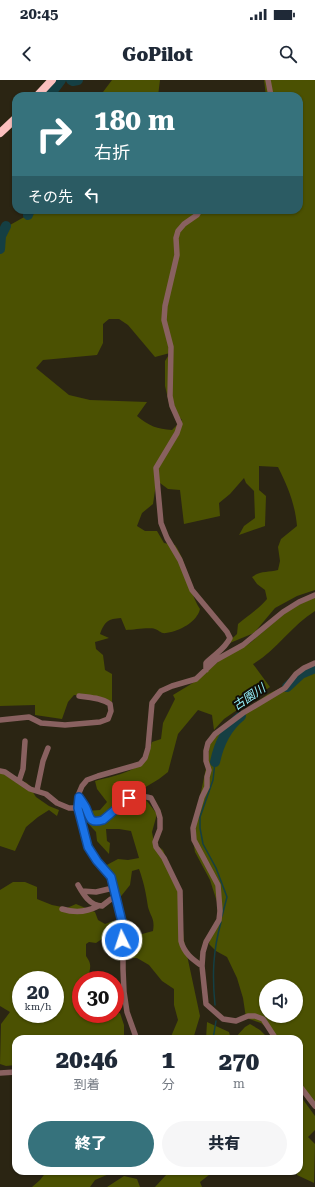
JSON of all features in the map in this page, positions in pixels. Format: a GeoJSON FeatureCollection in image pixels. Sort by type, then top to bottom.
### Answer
{"type":"FeatureCollection","features":[{"type":"Feature","properties":{"kind":"highway"},"geometry":{"type":"LineString","coordinates":[[41,92],[52,80]]}},
{"type":"Feature","properties":{"kind":"highway"},"geometry":{"type":"LineString","coordinates":[[0,133],[12,122]]}},
{"type":"Feature","properties":{"kind":"street"},"geometry":{"type":"LineString","coordinates":[[268,80],[270,92]]}},
{"type":"Feature","properties":{"kind":"street"},"geometry":{"type":"LineString","coordinates":[[198,214],[184,224],[178,231],[176,238],[177,255],[165,306],[164,320],[171,347],[170,396],[172,406],[180,424],[174,438],[156,468],[161,523],[167,538],[180,560],[192,590],[227,632],[230,638],[226,646],[206,663],[206,670]]}},
{"type":"Feature","properties":{"kind":"street"},"geometry":{"type":"LineString","coordinates":[[135,1035],[127,1012],[124,992],[122,969],[123,926],[111,877],[97,861],[88,847],[78,808],[82,786],[87,780],[140,764],[145,758],[148,748],[152,703],[161,691],[196,679],[216,660],[243,646],[283,612],[299,602],[315,595]]}},
{"type":"Feature","properties":{"kind":"street"},"geometry":{"type":"LineString","coordinates":[[273,1035],[263,1019],[248,1016],[236,1021],[223,1020],[206,1004],[202,966],[203,952],[206,942],[219,920],[220,911],[218,885],[194,840],[193,828],[202,797],[207,787],[209,770],[206,761],[206,751],[208,743],[215,734],[243,713],[285,688],[296,674],[315,663]]}},
{"type":"Feature","properties":{"kind":"street"},"geometry":{"type":"LineString","coordinates":[[0,720],[29,717],[41,723],[65,725],[100,722],[108,719],[110,716],[110,704],[91,697],[79,696]]}},
{"type":"Feature","properties":{"kind":"street"},"geometry":{"type":"LineString","coordinates":[[19,781],[23,769],[25,741]]}},
{"type":"Feature","properties":{"kind":"street"},"geometry":{"type":"LineString","coordinates":[[37,790],[48,748]]}},
{"type":"Feature","properties":{"kind":"street"},"geometry":{"type":"LineString","coordinates":[[0,771],[5,772],[30,789],[46,794],[57,803],[69,808],[78,808]]}},
{"type":"Feature","properties":{"kind":"street"},"geometry":{"type":"LineString","coordinates":[[79,797],[86,808],[88,816],[98,822],[103,820],[129,798],[139,795],[151,798],[160,818],[160,829],[155,842],[156,847],[164,858],[180,891],[181,941],[183,949],[192,959],[202,966]]}},
{"type":"Feature","properties":{"kind":"street"},"geometry":{"type":"LineString","coordinates":[[78,885],[82,892],[95,905],[98,906]]}},
{"type":"Feature","properties":{"kind":"street"},"geometry":{"type":"LineString","coordinates":[[82,892],[96,892],[114,888]]}},
{"type":"Feature","properties":{"kind":"street"},"geometry":{"type":"LineString","coordinates":[[62,908],[80,912],[102,906],[111,899],[116,899]]}},
{"type":"Feature","properties":{"kind":"street"},"geometry":{"type":"LineString","coordinates":[[0,1073],[12,1072]]}},
{"type":"Feature","properties":{"kind":"street"},"geometry":{"type":"LineString","coordinates":[[303,1090],[315,1106]]}},
{"type":"Feature","properties":{"kind":"green space"},"geometry":{"type":"Polygon","coordinates":[[[112,80],[160,80],[158,92],[103,92],[112,80]]]}},
{"type":"Feature","properties":{"kind":"green space"},"geometry":{"type":"Polygon","coordinates":[[[264,80],[315,80],[315,590],[297,596],[275,608],[254,633],[225,645],[237,634],[238,624],[267,599],[265,590],[257,584],[252,577],[262,572],[278,570],[280,561],[278,547],[281,539],[297,526],[293,503],[285,482],[278,467],[259,466],[259,490],[266,496],[265,526],[239,535],[244,526],[255,518],[254,491],[246,483],[244,478],[230,494],[219,503],[220,516],[184,524],[180,490],[168,489],[160,483],[156,484],[153,504],[142,513],[137,526],[145,531],[157,531],[164,543],[175,545],[180,553],[193,593],[200,609],[198,614],[192,622],[182,628],[164,633],[152,628],[126,630],[121,618],[113,619],[105,623],[100,634],[109,638],[95,642],[96,649],[103,655],[105,670],[112,674],[112,702],[98,697],[74,695],[68,702],[62,719],[35,715],[35,705],[0,706],[0,235],[1,230],[28,214],[303,214],[303,92],[266,92],[264,80]],[[109,319],[103,324],[103,343],[97,355],[43,360],[36,368],[69,395],[90,400],[147,402],[137,416],[153,426],[172,430],[182,420],[170,407],[165,386],[165,361],[170,353],[155,357],[128,325],[119,319],[109,319]]]}},
{"type":"Feature","properties":{"kind":"green space"},"geometry":{"type":"Polygon","coordinates":[[[315,597],[315,611],[299,623],[270,652],[253,664],[270,687],[224,719],[214,730],[212,715],[198,710],[178,734],[168,772],[144,788],[143,796],[157,814],[152,832],[154,843],[163,850],[179,890],[184,941],[200,1016],[194,1035],[172,1035],[178,1020],[174,1005],[174,989],[162,981],[149,965],[137,958],[125,958],[124,939],[153,931],[153,921],[139,869],[132,871],[130,885],[118,900],[103,867],[118,859],[128,860],[139,858],[131,831],[106,829],[107,841],[110,843],[109,854],[97,841],[96,832],[84,819],[87,811],[100,810],[107,802],[97,789],[95,781],[129,771],[142,764],[147,757],[152,742],[161,739],[163,723],[175,699],[173,695],[196,681],[219,661],[250,643],[290,609],[315,597]]]}},
{"type":"Feature","properties":{"kind":"green space"},"geometry":{"type":"Polygon","coordinates":[[[315,672],[315,1109],[303,1091],[303,1035],[274,1035],[261,1023],[303,1023],[303,979],[259,979],[259,1022],[246,1018],[243,998],[237,978],[227,957],[216,951],[209,944],[218,918],[217,902],[210,880],[195,852],[192,835],[210,744],[229,721],[268,694],[315,672]]]}},
{"type":"Feature","properties":{"kind":"green space"},"geometry":{"type":"Polygon","coordinates":[[[0,772],[27,783],[36,797],[49,806],[59,810],[57,816],[49,810],[26,827],[15,851],[0,846],[0,772]]]}},
{"type":"Feature","properties":{"kind":"green space"},"geometry":{"type":"Polygon","coordinates":[[[13,882],[25,882],[37,887],[37,899],[52,905],[67,908],[76,904],[95,912],[98,920],[105,924],[113,921],[114,950],[111,940],[102,939],[96,943],[89,942],[86,944],[86,956],[90,963],[90,971],[72,971],[72,1023],[123,1023],[124,1035],[12,1035],[12,1065],[6,1066],[0,1064],[1,1024],[10,1012],[0,1006],[0,890],[13,882]]]}},
{"type":"Feature","properties":{"kind":"green space"},"geometry":{"type":"Polygon","coordinates":[[[207,1022],[229,1032],[230,1035],[206,1035],[207,1022]]]}},
{"type":"Feature","properties":{"kind":"green space"},"geometry":{"type":"Polygon","coordinates":[[[250,1024],[265,1035],[238,1035],[250,1024]]]}},
{"type":"Feature","properties":{"kind":"green space"},"geometry":{"type":"Polygon","coordinates":[[[303,1100],[315,1116],[315,1130],[308,1137],[315,1144],[314,1183],[297,1175],[303,1175],[303,1100]]]}},
{"type":"Feature","properties":{"kind":"green space"},"geometry":{"type":"Polygon","coordinates":[[[44,1175],[107,1175],[95,1180],[90,1187],[32,1187],[44,1175]]]}},
{"type":"Feature","properties":{"kind":"green space"},"geometry":{"type":"Polygon","coordinates":[[[166,1175],[209,1175],[200,1182],[202,1187],[155,1187],[166,1175]]]}},
{"type":"Feature","properties":{"kind":"green space"},"geometry":{"type":"Polygon","coordinates":[[[124,1176],[137,1179],[140,1187],[107,1187],[124,1176]]]}},
{"type":"Feature","properties":{"kind":"waterway"},"geometry":{"type":"LineString","coordinates":[[52,92],[61,80]]}},
{"type":"Feature","properties":{"kind":"waterway"},"geometry":{"type":"LineString","coordinates":[[71,80],[78,80]]}},
{"type":"Feature","properties":{"kind":"waterway"},"geometry":{"type":"LineString","coordinates":[[0,249],[1,236],[6,226]]}},
{"type":"Feature","properties":{"kind":"waterway","name":"古園川"},"geometry":{"type":"LineString","coordinates":[[287,687],[301,674],[315,668]]}},
{"type":"Feature","properties":{"kind":"waterway","name":"古園川"},"geometry":{"type":"LineString","coordinates":[[215,762],[224,736],[241,716]]}},
{"type":"Feature","properties":{"kind":"waterway"},"geometry":{"type":"LineString","coordinates":[[215,762],[213,780],[200,817],[200,828],[203,844],[216,868],[227,897],[222,916]]}},
{"type":"Feature","properties":{"kind":"waterway"},"geometry":{"type":"LineString","coordinates":[[215,1005],[214,963],[216,943],[221,922]]}},
{"type":"Feature","properties":{"kind":"waterway"},"geometry":{"type":"LineString","coordinates":[[214,1035],[216,1021]]}},
{"type":"Feature","properties":{"kind":"route"},"geometry":{"type":"LineString","coordinates":[[122,940],[123,926],[111,877],[97,861],[88,847],[78,808],[79,797],[86,808],[88,816],[94,821],[98,822],[103,820],[129,798]]}}]}
